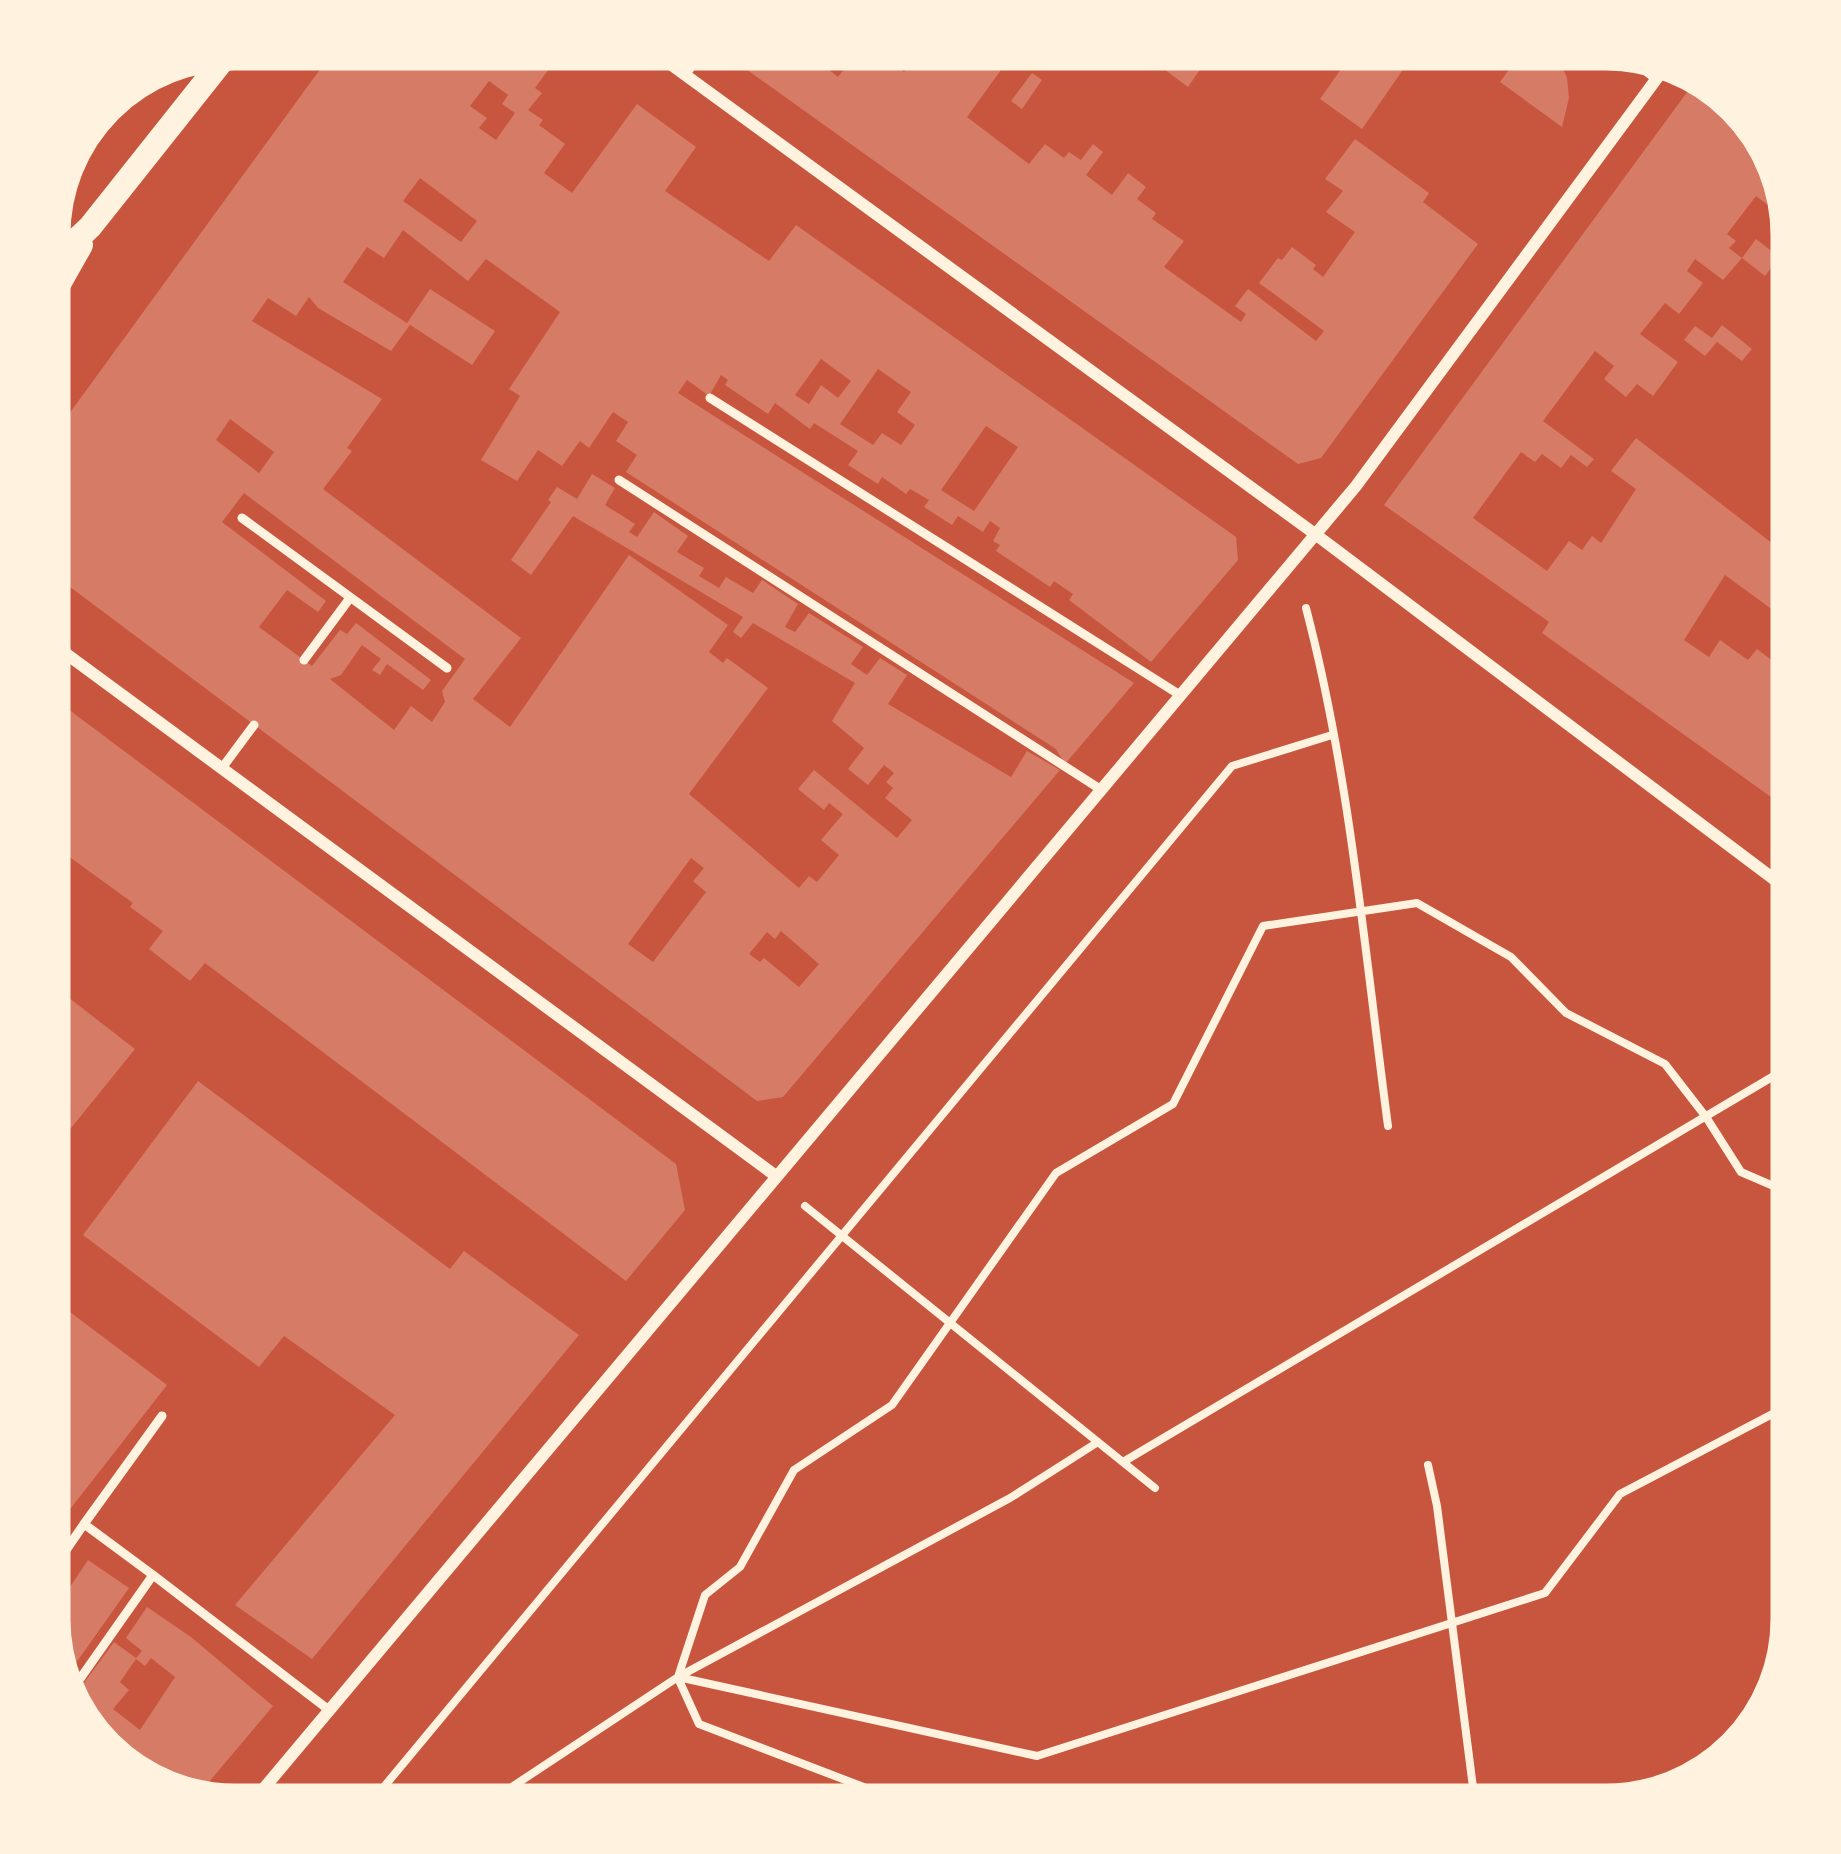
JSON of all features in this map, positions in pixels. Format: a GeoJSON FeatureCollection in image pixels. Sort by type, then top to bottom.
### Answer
{"type":"FeatureCollection","features":[{"type":"Feature","properties":{"kind":"main road"},"geometry":{"type":"LineString","coordinates":[[63,253],[90,227],[219,64]]}},
{"type":"Feature","properties":{"kind":"main road"},"geometry":{"type":"LineString","coordinates":[[63,276],[90,227]]}},
{"type":"Feature","properties":{"kind":"street"},"geometry":{"type":"LineString","coordinates":[[669,63],[1316,534],[1778,882]]}},
{"type":"Feature","properties":{"kind":"street"},"geometry":{"type":"LineString","coordinates":[[262,1791],[1356,486],[1661,73]]}},
{"type":"Feature","properties":{"kind":"street"},"geometry":{"type":"LineString","coordinates":[[63,651],[776,1176]]}},
{"type":"Feature","properties":{"kind":"lane"},"geometry":{"type":"LineString","coordinates":[[685,75],[694,63]]}},
{"type":"Feature","properties":{"kind":"lane"},"geometry":{"type":"LineString","coordinates":[[1641,67],[1657,79]]}},
{"type":"Feature","properties":{"kind":"lane"},"geometry":{"type":"LineString","coordinates":[[710,398],[1180,695]]}},
{"type":"Feature","properties":{"kind":"lane"},"geometry":{"type":"LineString","coordinates":[[619,480],[1100,789]]}},
{"type":"Feature","properties":{"kind":"lane"},"geometry":{"type":"LineString","coordinates":[[242,518],[448,668]]}},
{"type":"Feature","properties":{"kind":"lane"},"geometry":{"type":"LineString","coordinates":[[304,660],[350,598]]}},
{"type":"Feature","properties":{"kind":"lane"},"geometry":{"type":"LineString","coordinates":[[222,768],[254,725]]}},
{"type":"Feature","properties":{"kind":"lane"},"geometry":{"type":"LineString","coordinates":[[63,1554],[162,1416]]}},
{"type":"Feature","properties":{"kind":"lane"},"geometry":{"type":"LineString","coordinates":[[84,1524],[329,1710]]}},
{"type":"Feature","properties":{"kind":"lane"},"geometry":{"type":"LineString","coordinates":[[76,1685],[153,1575]]}},
{"type":"Feature","properties":{"kind":"path"},"geometry":{"type":"LineString","coordinates":[[1294,560],[1320,659],[1388,1126]]}},
{"type":"Feature","properties":{"kind":"path"},"geometry":{"type":"LineString","coordinates":[[380,1791],[1232,766],[1332,735]]}},
{"type":"Feature","properties":{"kind":"path"},"geometry":{"type":"LineString","coordinates":[[874,1791],[699,1724],[678,1677],[705,1595],[740,1567],[794,1470],[892,1405],[1056,1173],[1173,1104],[1263,926],[1417,903],[1510,957],[1565,1013],[1665,1064],[1741,1172],[1778,1188]]}},
{"type":"Feature","properties":{"kind":"path"},"geometry":{"type":"LineString","coordinates":[[1123,1462],[1778,1074]]}},
{"type":"Feature","properties":{"kind":"path"},"geometry":{"type":"LineString","coordinates":[[805,1206],[1155,1488]]}},
{"type":"Feature","properties":{"kind":"path"},"geometry":{"type":"LineString","coordinates":[[678,1677],[1037,1756],[1545,1593],[1619,1494],[1778,1411]]}},
{"type":"Feature","properties":{"kind":"path"},"geometry":{"type":"LineString","coordinates":[[506,1791],[678,1677],[1010,1498],[1099,1442]]}},
{"type":"Feature","properties":{"kind":"path"},"geometry":{"type":"LineString","coordinates":[[1428,1465],[1473,1791]]}},
{"type":"Feature","properties":{"kind":"building"},"geometry":{"type":"Polygon","coordinates":[[[325,63],[553,63],[535,88],[542,93],[528,110],[543,120],[539,125],[565,144],[544,173],[572,193],[637,104],[696,147],[665,191],[769,261],[796,225],[1236,537],[1238,560],[1151,662],[1069,600],[1073,594],[1054,581],[1050,587],[996,551],[1000,545],[993,541],[1000,528],[990,521],[983,532],[958,516],[952,525],[924,507],[929,500],[910,489],[906,494],[882,477],[878,484],[848,465],[858,451],[814,423],[810,429],[775,403],[768,414],[725,385],[728,380],[721,375],[709,396],[687,380],[678,393],[1134,683],[1065,764],[1056,749],[626,472],[637,455],[616,441],[628,422],[613,412],[589,448],[580,441],[562,466],[538,450],[517,481],[481,460],[520,396],[509,389],[560,312],[486,259],[468,281],[403,230],[384,258],[367,247],[343,282],[410,325],[391,351],[318,308],[309,297],[296,316],[268,298],[252,321],[382,399],[323,489],[521,638],[473,699],[510,727],[629,555],[728,625],[709,652],[723,663],[727,658],[768,688],[689,794],[799,888],[809,876],[817,882],[839,855],[821,840],[843,814],[829,803],[824,810],[798,789],[814,770],[897,838],[912,820],[885,798],[893,788],[886,782],[894,773],[884,765],[868,785],[848,769],[864,748],[832,721],[855,683],[753,623],[741,638],[733,632],[743,617],[573,516],[531,575],[511,560],[557,487],[577,499],[592,474],[615,488],[605,505],[635,524],[629,532],[637,537],[654,512],[688,536],[677,552],[704,568],[699,576],[719,588],[726,577],[753,593],[762,580],[798,604],[785,627],[795,632],[809,613],[863,647],[851,664],[867,675],[880,658],[907,675],[888,704],[1011,777],[1027,751],[1060,770],[783,1097],[757,1101],[63,582],[63,422],[325,63]],[[489,81],[470,106],[487,118],[479,128],[496,140],[515,113],[502,104],[508,95],[489,81]],[[420,178],[403,201],[461,242],[477,221],[420,178]],[[821,359],[795,395],[809,404],[821,385],[838,398],[851,381],[821,359]],[[878,369],[840,424],[873,445],[882,433],[901,445],[915,425],[897,412],[911,392],[878,369]],[[230,419],[216,440],[259,473],[274,452],[230,419]],[[986,426],[941,490],[974,511],[1018,447],[986,426]],[[244,493],[222,522],[326,601],[318,612],[287,590],[259,627],[312,666],[340,630],[347,634],[356,623],[431,680],[423,690],[387,664],[380,675],[372,670],[381,659],[362,645],[341,675],[330,679],[394,730],[411,706],[432,722],[445,702],[442,691],[465,659],[244,493]],[[691,858],[628,944],[653,962],[706,892],[693,881],[704,868],[691,858]],[[781,931],[775,939],[767,932],[749,954],[760,962],[764,958],[799,987],[819,964],[781,931]]]}},
{"type":"Feature","properties":{"kind":"building"},"geometry":{"type":"Polygon","coordinates":[[[737,63],[820,63],[838,77],[845,68],[839,63],[892,63],[904,72],[911,63],[955,67],[958,63],[1006,63],[967,117],[1029,164],[1045,144],[1064,158],[1069,152],[1081,160],[1093,144],[1103,152],[1086,175],[1112,195],[1128,173],[1146,187],[1137,199],[1156,213],[1152,219],[1184,241],[1164,267],[1241,322],[1246,314],[1235,306],[1248,289],[1316,341],[1324,331],[1259,283],[1292,247],[1316,265],[1313,269],[1323,277],[1355,232],[1326,212],[1343,191],[1325,179],[1355,139],[1429,193],[1423,202],[1478,244],[1321,458],[1298,464],[737,63]]]}},
{"type":"Feature","properties":{"kind":"building"},"geometry":{"type":"Polygon","coordinates":[[[1156,63],[1205,63],[1188,87],[1156,63]]]}},
{"type":"Feature","properties":{"kind":"building"},"geometry":{"type":"Polygon","coordinates":[[[1345,63],[1408,63],[1362,129],[1320,99],[1345,63]]]}},
{"type":"Feature","properties":{"kind":"building"},"geometry":{"type":"Polygon","coordinates":[[[1514,63],[1561,63],[1569,98],[1562,127],[1500,82],[1514,63]]]}},
{"type":"Feature","properties":{"kind":"building"},"geometry":{"type":"Polygon","coordinates":[[[1032,73],[1042,80],[1022,109],[1011,101],[1032,73]]]}},
{"type":"Feature","properties":{"kind":"building"},"geometry":{"type":"Polygon","coordinates":[[[1691,86],[1711,98],[1755,149],[1777,212],[1756,196],[1727,234],[1736,241],[1729,248],[1742,258],[1723,280],[1695,259],[1687,271],[1703,283],[1679,314],[1665,303],[1640,334],[1678,362],[1653,396],[1637,384],[1626,397],[1604,379],[1614,366],[1595,351],[1543,421],[1594,459],[1587,467],[1571,455],[1561,468],[1542,454],[1535,462],[1521,452],[1473,518],[1547,571],[1569,541],[1582,550],[1592,536],[1601,543],[1636,489],[1611,471],[1636,438],[1778,548],[1778,614],[1725,575],[1684,640],[1709,657],[1720,640],[1748,660],[1757,649],[1774,662],[1778,656],[1778,802],[1542,633],[1549,622],[1384,505],[1691,86]]]}},
{"type":"Feature","properties":{"kind":"building"},"geometry":{"type":"Polygon","coordinates":[[[1756,239],[1778,256],[1765,276],[1742,258],[1756,239]]]}},
{"type":"Feature","properties":{"kind":"building"},"geometry":{"type":"Polygon","coordinates":[[[430,289],[495,331],[472,365],[407,323],[430,289]]]}},
{"type":"Feature","properties":{"kind":"building"},"geometry":{"type":"Polygon","coordinates":[[[1722,325],[1752,349],[1742,361],[1717,342],[1705,356],[1684,340],[1695,326],[1712,338],[1722,325]]]}},
{"type":"Feature","properties":{"kind":"building"},"geometry":{"type":"Polygon","coordinates":[[[68,709],[676,1164],[685,1210],[626,1281],[205,963],[190,981],[149,949],[163,931],[63,852],[63,715],[68,709]]]}},
{"type":"Feature","properties":{"kind":"building"},"geometry":{"type":"Polygon","coordinates":[[[63,993],[135,1049],[63,1138],[63,993]]]}},
{"type":"Feature","properties":{"kind":"building"},"geometry":{"type":"Polygon","coordinates":[[[198,1081],[450,1269],[464,1251],[579,1335],[312,1659],[235,1605],[395,1415],[284,1336],[259,1367],[83,1235],[198,1081]]]}},
{"type":"Feature","properties":{"kind":"building"},"geometry":{"type":"Polygon","coordinates":[[[70,1312],[167,1385],[64,1517],[63,1516],[63,1321],[70,1312]]]}},
{"type":"Feature","properties":{"kind":"building"},"geometry":{"type":"Polygon","coordinates":[[[88,1560],[129,1588],[71,1670],[66,1653],[63,1598],[88,1560]]]}},
{"type":"Feature","properties":{"kind":"building"},"geometry":{"type":"Polygon","coordinates":[[[147,1607],[273,1706],[204,1788],[179,1782],[130,1756],[106,1733],[79,1690],[114,1642],[136,1658],[142,1651],[126,1638],[147,1607]],[[151,1658],[145,1666],[136,1659],[120,1682],[129,1690],[113,1709],[140,1730],[175,1677],[151,1658]]]}}]}
